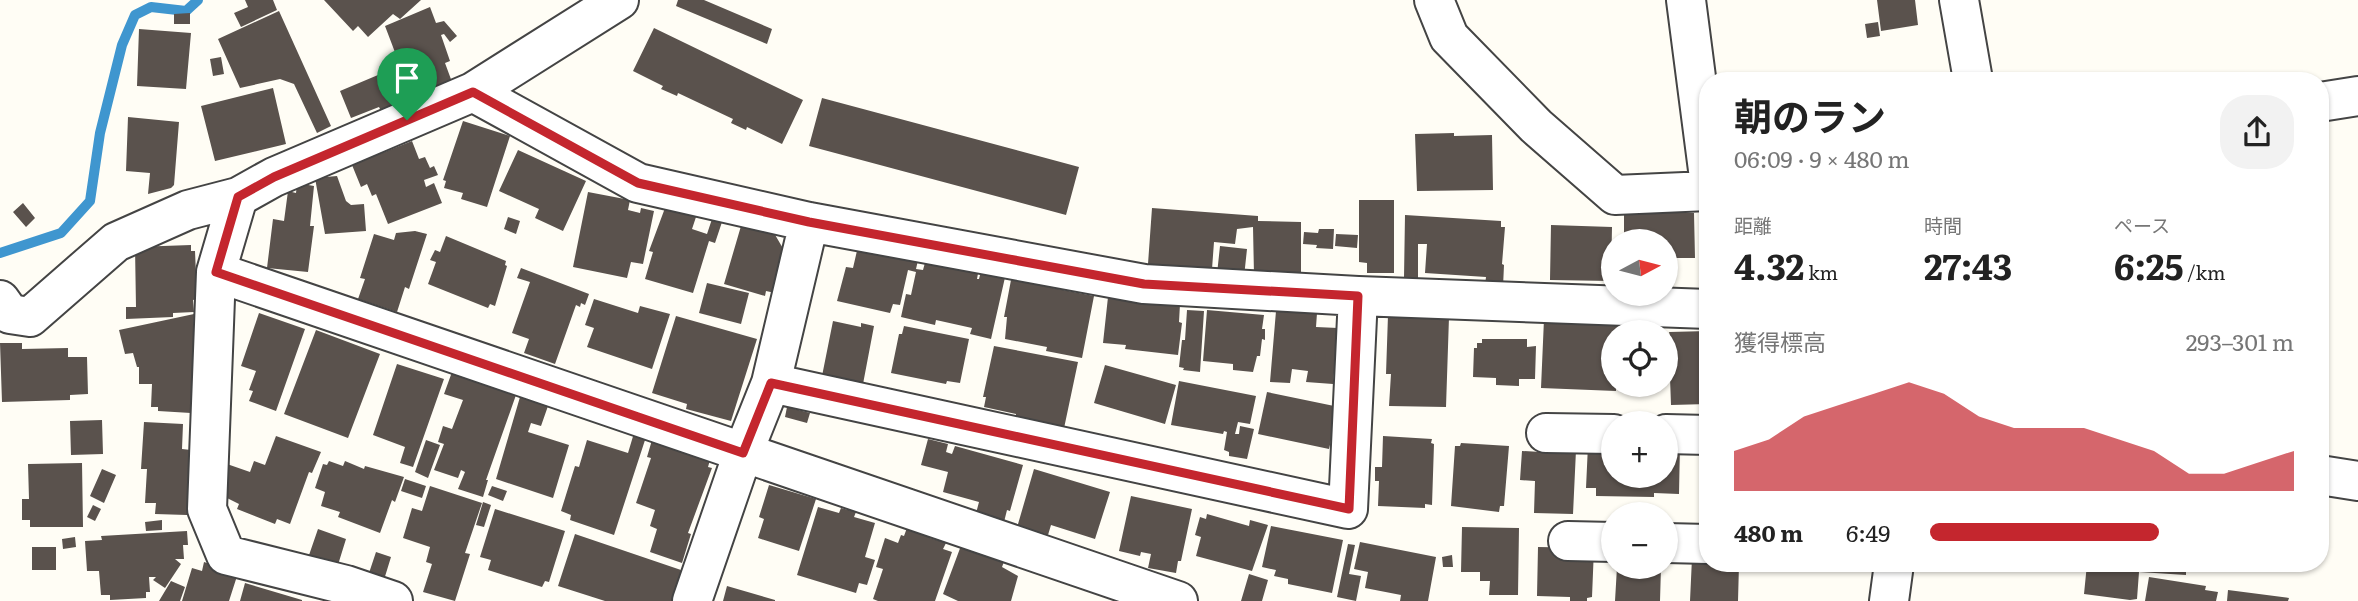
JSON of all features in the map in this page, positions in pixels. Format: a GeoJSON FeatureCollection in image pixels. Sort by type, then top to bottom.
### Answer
{"type":"FeatureCollection","features":[{"type":"Feature","properties":{"kind":"street"},"geometry":{"type":"LineString","coordinates":[[0,300],[10,314],[30,317],[116,242],[188,210],[238,197],[274,177],[473,92],[619,0]]}},
{"type":"Feature","properties":{"kind":"street"},"geometry":{"type":"LineString","coordinates":[[1434,0],[1449,37],[1536,126],[1615,195],[1699,191]]}},
{"type":"Feature","properties":{"kind":"street"},"geometry":{"type":"LineString","coordinates":[[1686,0],[1699,100]]}},
{"type":"Feature","properties":{"kind":"street"},"geometry":{"type":"LineString","coordinates":[[1959,0],[1972,72]]}},
{"type":"Feature","properties":{"kind":"street"},"geometry":{"type":"LineString","coordinates":[[473,92],[638,183],[809,222],[1144,284],[1358,296],[1699,309]]}},
{"type":"Feature","properties":{"kind":"street"},"geometry":{"type":"LineString","coordinates":[[2329,101],[2358,96]]}},
{"type":"Feature","properties":{"kind":"street"},"geometry":{"type":"LineString","coordinates":[[238,197],[216,272],[207,509],[226,555],[343,593],[393,601]]}},
{"type":"Feature","properties":{"kind":"street"},"geometry":{"type":"LineString","coordinates":[[692,601],[743,453],[771,383],[809,222]]}},
{"type":"Feature","properties":{"kind":"street"},"geometry":{"type":"LineString","coordinates":[[216,272],[1178,601]]}},
{"type":"Feature","properties":{"kind":"street"},"geometry":{"type":"LineString","coordinates":[[771,383],[1349,509],[1358,296]]}},
{"type":"Feature","properties":{"kind":"street"},"geometry":{"type":"LineString","coordinates":[[1546,433],[1601,434]]}},
{"type":"Feature","properties":{"kind":"street"},"geometry":{"type":"LineString","coordinates":[[1678,435],[1699,435]]}},
{"type":"Feature","properties":{"kind":"street"},"geometry":{"type":"LineString","coordinates":[[2329,476],[2358,481]]}},
{"type":"Feature","properties":{"kind":"street"},"geometry":{"type":"LineString","coordinates":[[1569,541],[1601,542]]}},
{"type":"Feature","properties":{"kind":"street"},"geometry":{"type":"LineString","coordinates":[[1678,543],[1699,544]]}},
{"type":"Feature","properties":{"kind":"street"},"geometry":{"type":"LineString","coordinates":[[1889,601],[1893,572]]}},
{"type":"Feature","properties":{"kind":"building"},"geometry":{"type":"Polygon","coordinates":[[[245,0],[273,0],[277,10],[241,27],[234,13],[248,7],[245,0]]]}},
{"type":"Feature","properties":{"kind":"building"},"geometry":{"type":"Polygon","coordinates":[[[324,0],[421,0],[400,19],[393,14],[368,37],[358,26],[353,31],[324,0]]]}},
{"type":"Feature","properties":{"kind":"building"},"geometry":{"type":"Polygon","coordinates":[[[678,0],[704,0],[772,29],[767,44],[676,6],[678,0]]]}},
{"type":"Feature","properties":{"kind":"building"},"geometry":{"type":"Polygon","coordinates":[[[1877,0],[1915,0],[1918,25],[1881,31],[1877,0]]]}},
{"type":"Feature","properties":{"kind":"building"},"geometry":{"type":"Polygon","coordinates":[[[430,7],[436,23],[444,21],[457,36],[450,42],[444,34],[441,35],[450,61],[445,63],[452,82],[412,97],[385,26],[430,7]]]}},
{"type":"Feature","properties":{"kind":"building"},"geometry":{"type":"Polygon","coordinates":[[[279,11],[331,126],[317,133],[294,84],[280,79],[240,88],[218,39],[279,11]]]}},
{"type":"Feature","properties":{"kind":"building"},"geometry":{"type":"Polygon","coordinates":[[[190,13],[190,24],[174,24],[174,14],[190,13]]]}},
{"type":"Feature","properties":{"kind":"building"},"geometry":{"type":"Polygon","coordinates":[[[1878,22],[1880,36],[1867,38],[1865,24],[1878,22]]]}},
{"type":"Feature","properties":{"kind":"building"},"geometry":{"type":"Polygon","coordinates":[[[654,28],[803,100],[782,144],[747,127],[746,130],[731,123],[733,119],[678,93],[677,96],[661,89],[663,86],[633,71],[654,28]]]}},
{"type":"Feature","properties":{"kind":"building"},"geometry":{"type":"Polygon","coordinates":[[[139,29],[191,33],[186,89],[137,86],[139,29]]]}},
{"type":"Feature","properties":{"kind":"building"},"geometry":{"type":"Polygon","coordinates":[[[221,57],[224,74],[213,76],[210,59],[221,57]]]}},
{"type":"Feature","properties":{"kind":"building"},"geometry":{"type":"Polygon","coordinates":[[[397,67],[411,99],[381,111],[379,107],[351,118],[340,91],[397,67]]]}},
{"type":"Feature","properties":{"kind":"building"},"geometry":{"type":"Polygon","coordinates":[[[273,88],[286,144],[215,161],[201,106],[273,88]]]}},
{"type":"Feature","properties":{"kind":"building"},"geometry":{"type":"Polygon","coordinates":[[[822,98],[1079,167],[1066,215],[809,146],[822,98]]]}},
{"type":"Feature","properties":{"kind":"building"},"geometry":{"type":"Polygon","coordinates":[[[128,117],[179,122],[174,185],[171,188],[148,194],[150,173],[126,171],[128,117]]]}},
{"type":"Feature","properties":{"kind":"building"},"geometry":{"type":"Polygon","coordinates":[[[463,121],[510,136],[487,207],[461,199],[463,193],[444,188],[446,181],[443,180],[463,121]]]}},
{"type":"Feature","properties":{"kind":"building"},"geometry":{"type":"Polygon","coordinates":[[[1454,133],[1454,136],[1492,135],[1493,190],[1417,191],[1415,134],[1454,133]]]}},
{"type":"Feature","properties":{"kind":"building"},"geometry":{"type":"Polygon","coordinates":[[[412,141],[419,159],[425,157],[430,168],[434,166],[438,175],[424,180],[426,187],[434,183],[442,203],[388,224],[376,194],[372,196],[367,184],[361,187],[352,165],[412,141]]]}},
{"type":"Feature","properties":{"kind":"building"},"geometry":{"type":"Polygon","coordinates":[[[518,150],[586,181],[563,231],[535,218],[539,209],[499,191],[518,150]]]}},
{"type":"Feature","properties":{"kind":"building"},"geometry":{"type":"Polygon","coordinates":[[[337,176],[346,201],[351,205],[364,204],[366,231],[325,234],[315,178],[337,176]]]}},
{"type":"Feature","properties":{"kind":"building"},"geometry":{"type":"Polygon","coordinates":[[[297,183],[314,186],[310,226],[314,226],[308,272],[267,268],[273,219],[284,221],[288,191],[296,193],[297,183]]]}},
{"type":"Feature","properties":{"kind":"building"},"geometry":{"type":"Polygon","coordinates":[[[588,192],[630,200],[628,210],[640,213],[641,208],[654,211],[643,264],[631,262],[627,278],[573,267],[588,192]]]}},
{"type":"Feature","properties":{"kind":"building"},"geometry":{"type":"Polygon","coordinates":[[[1359,200],[1394,200],[1394,273],[1367,273],[1367,263],[1359,262],[1359,200]]]}},
{"type":"Feature","properties":{"kind":"building"},"geometry":{"type":"Polygon","coordinates":[[[23,203],[35,218],[26,227],[13,212],[23,203]]]}},
{"type":"Feature","properties":{"kind":"building"},"geometry":{"type":"Polygon","coordinates":[[[1671,204],[1671,212],[1694,213],[1695,258],[1678,258],[1678,229],[1624,229],[1624,211],[1671,204]]]}},
{"type":"Feature","properties":{"kind":"building"},"geometry":{"type":"Polygon","coordinates":[[[665,208],[696,217],[692,229],[707,234],[712,219],[722,222],[715,243],[709,241],[693,293],[645,279],[653,252],[649,251],[665,208]]]}},
{"type":"Feature","properties":{"kind":"building"},"geometry":{"type":"Polygon","coordinates":[[[1152,208],[1258,216],[1258,221],[1301,222],[1301,275],[1254,275],[1253,227],[1237,229],[1235,244],[1214,242],[1212,269],[1148,264],[1152,208]]]}},
{"type":"Feature","properties":{"kind":"building"},"geometry":{"type":"Polygon","coordinates":[[[1405,215],[1501,221],[1501,227],[1505,227],[1503,287],[1485,285],[1486,277],[1425,273],[1427,244],[1418,244],[1418,279],[1404,278],[1405,215]]]}},
{"type":"Feature","properties":{"kind":"building"},"geometry":{"type":"Polygon","coordinates":[[[508,217],[520,221],[516,234],[504,229],[508,217]]]}},
{"type":"Feature","properties":{"kind":"building"},"geometry":{"type":"Polygon","coordinates":[[[1551,225],[1612,227],[1601,229],[1601,281],[1550,280],[1551,225]]]}},
{"type":"Feature","properties":{"kind":"building"},"geometry":{"type":"Polygon","coordinates":[[[741,226],[774,233],[788,257],[779,262],[783,263],[775,293],[766,291],[765,296],[724,284],[741,226]]]}},
{"type":"Feature","properties":{"kind":"building"},"geometry":{"type":"Polygon","coordinates":[[[1319,229],[1334,229],[1333,249],[1303,244],[1304,232],[1318,233],[1319,229]]]}},
{"type":"Feature","properties":{"kind":"building"},"geometry":{"type":"Polygon","coordinates":[[[415,231],[427,234],[409,289],[405,287],[397,312],[358,299],[365,279],[360,278],[374,234],[394,240],[396,233],[415,231]]]}},
{"type":"Feature","properties":{"kind":"building"},"geometry":{"type":"Polygon","coordinates":[[[1336,234],[1358,235],[1357,248],[1335,246],[1336,234]]]}},
{"type":"Feature","properties":{"kind":"building"},"geometry":{"type":"Polygon","coordinates":[[[446,236],[506,261],[507,266],[495,306],[490,304],[488,308],[428,284],[436,262],[430,260],[435,250],[440,252],[446,236]]]}},
{"type":"Feature","properties":{"kind":"building"},"geometry":{"type":"Polygon","coordinates":[[[859,242],[919,256],[916,269],[923,270],[926,259],[979,268],[977,279],[982,267],[1006,273],[991,339],[970,334],[972,328],[936,320],[935,325],[901,317],[906,294],[911,295],[916,272],[908,270],[900,305],[893,304],[890,313],[837,301],[846,267],[853,268],[859,242]]]}},
{"type":"Feature","properties":{"kind":"building"},"geometry":{"type":"Polygon","coordinates":[[[191,245],[191,251],[195,251],[197,299],[193,300],[194,312],[173,313],[173,317],[126,319],[126,307],[136,307],[135,247],[191,245]]]}},
{"type":"Feature","properties":{"kind":"building"},"geometry":{"type":"Polygon","coordinates":[[[1220,246],[1247,249],[1244,277],[1217,274],[1220,246]]]}},
{"type":"Feature","properties":{"kind":"building"},"geometry":{"type":"Polygon","coordinates":[[[521,268],[589,294],[585,305],[576,305],[555,364],[524,353],[529,339],[512,333],[530,282],[517,278],[521,268]]]}},
{"type":"Feature","properties":{"kind":"building"},"geometry":{"type":"Polygon","coordinates":[[[1021,275],[1044,280],[1043,286],[1094,296],[1082,358],[1046,351],[1047,347],[1005,339],[1007,317],[1004,317],[1011,280],[1019,281],[1021,275]]]}},
{"type":"Feature","properties":{"kind":"building"},"geometry":{"type":"Polygon","coordinates":[[[707,283],[749,293],[741,324],[699,313],[707,283]]]}},
{"type":"Feature","properties":{"kind":"building"},"geometry":{"type":"Polygon","coordinates":[[[1108,297],[1180,304],[1179,322],[1182,323],[1178,355],[1125,349],[1126,345],[1103,343],[1108,297]]]}},
{"type":"Feature","properties":{"kind":"building"},"geometry":{"type":"Polygon","coordinates":[[[594,299],[638,313],[640,306],[670,314],[652,369],[587,347],[594,328],[585,325],[594,299]]]}},
{"type":"Feature","properties":{"kind":"building"},"geometry":{"type":"Polygon","coordinates":[[[1187,310],[1204,311],[1200,372],[1179,367],[1182,340],[1185,340],[1187,310]]]}},
{"type":"Feature","properties":{"kind":"building"},"geometry":{"type":"Polygon","coordinates":[[[1207,310],[1264,315],[1262,329],[1265,329],[1265,340],[1262,339],[1260,356],[1257,356],[1253,372],[1233,370],[1233,364],[1203,361],[1207,310]]]}},
{"type":"Feature","properties":{"kind":"building"},"geometry":{"type":"Polygon","coordinates":[[[1276,311],[1317,313],[1316,327],[1338,328],[1333,384],[1306,382],[1308,371],[1292,369],[1290,383],[1270,382],[1276,311]]]}},
{"type":"Feature","properties":{"kind":"building"},"geometry":{"type":"Polygon","coordinates":[[[259,313],[305,329],[276,411],[249,401],[253,391],[249,390],[256,371],[241,366],[259,313]]]}},
{"type":"Feature","properties":{"kind":"building"},"geometry":{"type":"Polygon","coordinates":[[[194,314],[191,413],[158,411],[158,407],[151,407],[152,384],[139,384],[139,367],[133,353],[125,354],[119,330],[194,314]]]}},
{"type":"Feature","properties":{"kind":"building"},"geometry":{"type":"Polygon","coordinates":[[[1388,315],[1449,317],[1446,407],[1389,406],[1391,374],[1386,374],[1388,315]]]}},
{"type":"Feature","properties":{"kind":"building"},"geometry":{"type":"Polygon","coordinates":[[[676,316],[757,339],[731,421],[686,409],[687,404],[652,393],[676,316]]]}},
{"type":"Feature","properties":{"kind":"building"},"geometry":{"type":"Polygon","coordinates":[[[1544,319],[1601,321],[1601,390],[1541,388],[1544,319]]]}},
{"type":"Feature","properties":{"kind":"building"},"geometry":{"type":"Polygon","coordinates":[[[833,321],[861,327],[861,323],[874,326],[863,384],[822,376],[833,321]]]}},
{"type":"Feature","properties":{"kind":"building"},"geometry":{"type":"Polygon","coordinates":[[[904,326],[969,339],[960,383],[947,381],[946,384],[891,373],[899,334],[902,334],[904,326]]]}},
{"type":"Feature","properties":{"kind":"building"},"geometry":{"type":"Polygon","coordinates":[[[316,330],[380,354],[348,438],[284,414],[316,330]]]}},
{"type":"Feature","properties":{"kind":"building"},"geometry":{"type":"Polygon","coordinates":[[[1699,331],[1699,404],[1671,405],[1671,397],[1678,397],[1678,332],[1699,331]]]}},
{"type":"Feature","properties":{"kind":"building"},"geometry":{"type":"Polygon","coordinates":[[[1482,339],[1527,339],[1527,347],[1536,346],[1535,379],[1519,379],[1519,386],[1496,385],[1496,378],[1473,377],[1474,348],[1477,348],[1477,343],[1482,343],[1482,339]]]}},
{"type":"Feature","properties":{"kind":"building"},"geometry":{"type":"Polygon","coordinates":[[[0,343],[22,343],[22,349],[68,348],[68,357],[87,357],[88,394],[70,395],[70,400],[2,402],[0,343]]]}},
{"type":"Feature","properties":{"kind":"building"},"geometry":{"type":"Polygon","coordinates":[[[994,346],[1078,362],[1063,433],[1015,423],[1016,414],[984,407],[986,397],[983,397],[994,346]]]}},
{"type":"Feature","properties":{"kind":"building"},"geometry":{"type":"Polygon","coordinates":[[[397,364],[444,379],[413,467],[400,463],[405,447],[373,435],[397,364]]]}},
{"type":"Feature","properties":{"kind":"building"},"geometry":{"type":"Polygon","coordinates":[[[1105,365],[1176,385],[1165,424],[1094,403],[1105,365]]]}},
{"type":"Feature","properties":{"kind":"building"},"geometry":{"type":"Polygon","coordinates":[[[452,372],[516,395],[486,480],[483,497],[458,489],[465,472],[461,470],[458,478],[434,470],[444,444],[438,442],[443,426],[452,429],[463,400],[444,394],[452,372]]]}},
{"type":"Feature","properties":{"kind":"building"},"geometry":{"type":"Polygon","coordinates":[[[1179,381],[1256,396],[1250,424],[1238,422],[1235,434],[1239,434],[1240,426],[1254,429],[1247,459],[1229,456],[1229,452],[1224,450],[1227,432],[1224,431],[1223,434],[1171,425],[1179,381]]]}},
{"type":"Feature","properties":{"kind":"building"},"geometry":{"type":"Polygon","coordinates":[[[1267,392],[1339,407],[1329,449],[1258,434],[1267,392]]]}},
{"type":"Feature","properties":{"kind":"building"},"geometry":{"type":"Polygon","coordinates":[[[520,397],[548,406],[541,426],[531,423],[528,432],[569,445],[553,498],[496,479],[520,397]]]}},
{"type":"Feature","properties":{"kind":"building"},"geometry":{"type":"Polygon","coordinates":[[[787,407],[810,413],[807,423],[785,417],[787,407]]]}},
{"type":"Feature","properties":{"kind":"building"},"geometry":{"type":"Polygon","coordinates":[[[102,420],[103,454],[71,455],[70,421],[102,420]]]}},
{"type":"Feature","properties":{"kind":"building"},"geometry":{"type":"Polygon","coordinates":[[[144,422],[183,424],[182,449],[191,450],[187,515],[155,514],[156,503],[145,503],[147,469],[141,469],[144,422]]]}},
{"type":"Feature","properties":{"kind":"building"},"geometry":{"type":"Polygon","coordinates":[[[634,433],[646,437],[614,535],[570,520],[571,515],[561,511],[575,466],[579,467],[587,440],[628,453],[634,433]]]}},
{"type":"Feature","properties":{"kind":"building"},"geometry":{"type":"Polygon","coordinates":[[[276,436],[321,452],[312,473],[309,472],[290,524],[277,519],[275,524],[237,509],[239,504],[225,497],[227,464],[250,472],[254,461],[265,465],[276,436]]]}},
{"type":"Feature","properties":{"kind":"building"},"geometry":{"type":"Polygon","coordinates":[[[1383,436],[1432,439],[1432,505],[1425,504],[1425,508],[1378,506],[1379,481],[1375,481],[1375,467],[1382,467],[1383,436]]]}},
{"type":"Feature","properties":{"kind":"building"},"geometry":{"type":"Polygon","coordinates":[[[928,439],[948,444],[946,452],[952,454],[955,446],[1023,465],[1003,526],[975,517],[979,502],[943,492],[948,472],[921,465],[928,439]]]}},
{"type":"Feature","properties":{"kind":"building"},"geometry":{"type":"Polygon","coordinates":[[[426,440],[440,445],[428,478],[415,472],[426,440]]]}},
{"type":"Feature","properties":{"kind":"building"},"geometry":{"type":"Polygon","coordinates":[[[652,440],[710,460],[708,467],[712,468],[688,533],[691,534],[682,563],[650,552],[657,529],[650,526],[655,510],[636,503],[651,458],[647,457],[652,440]]]}},
{"type":"Feature","properties":{"kind":"building"},"geometry":{"type":"Polygon","coordinates":[[[1461,443],[1509,446],[1504,506],[1500,506],[1499,512],[1451,506],[1455,446],[1460,446],[1461,443]]]}},
{"type":"Feature","properties":{"kind":"building"},"geometry":{"type":"Polygon","coordinates":[[[1601,444],[1601,488],[1678,488],[1680,444],[1679,494],[1654,493],[1654,497],[1596,496],[1596,488],[1586,488],[1588,445],[1601,444]]]}},
{"type":"Feature","properties":{"kind":"building"},"geometry":{"type":"Polygon","coordinates":[[[1541,448],[1576,450],[1573,514],[1534,513],[1535,481],[1520,480],[1522,451],[1541,452],[1541,448]]]}},
{"type":"Feature","properties":{"kind":"building"},"geometry":{"type":"Polygon","coordinates":[[[329,461],[343,466],[345,461],[364,469],[365,466],[404,477],[380,533],[338,517],[340,512],[321,506],[325,492],[315,488],[323,464],[327,465],[329,461]]]}},
{"type":"Feature","properties":{"kind":"building"},"geometry":{"type":"Polygon","coordinates":[[[82,463],[83,527],[30,527],[30,520],[22,520],[22,499],[29,499],[28,464],[82,463]]]}},
{"type":"Feature","properties":{"kind":"building"},"geometry":{"type":"Polygon","coordinates":[[[102,469],[116,475],[104,503],[90,496],[102,469]]]}},
{"type":"Feature","properties":{"kind":"building"},"geometry":{"type":"Polygon","coordinates":[[[1034,469],[1110,492],[1095,539],[1051,525],[1048,535],[1039,532],[1037,538],[1016,531],[1034,469]]]}},
{"type":"Feature","properties":{"kind":"building"},"geometry":{"type":"Polygon","coordinates":[[[405,479],[426,486],[422,498],[401,491],[405,479]]]}},
{"type":"Feature","properties":{"kind":"building"},"geometry":{"type":"Polygon","coordinates":[[[769,485],[816,499],[799,551],[758,538],[764,519],[759,517],[769,485]]]}},
{"type":"Feature","properties":{"kind":"building"},"geometry":{"type":"Polygon","coordinates":[[[430,486],[482,503],[465,553],[470,554],[455,601],[423,592],[432,564],[426,562],[430,547],[403,538],[412,508],[422,511],[430,486]]]}},
{"type":"Feature","properties":{"kind":"building"},"geometry":{"type":"Polygon","coordinates":[[[492,486],[507,491],[503,501],[488,495],[492,486]]]}},
{"type":"Feature","properties":{"kind":"building"},"geometry":{"type":"Polygon","coordinates":[[[1131,496],[1192,509],[1176,573],[1148,568],[1151,554],[1141,552],[1140,556],[1119,551],[1131,496]]]}},
{"type":"Feature","properties":{"kind":"building"},"geometry":{"type":"Polygon","coordinates":[[[483,502],[491,505],[484,527],[476,525],[483,502]]]}},
{"type":"Feature","properties":{"kind":"building"},"geometry":{"type":"Polygon","coordinates":[[[93,505],[101,509],[95,521],[87,517],[93,505]]]}},
{"type":"Feature","properties":{"kind":"building"},"geometry":{"type":"Polygon","coordinates":[[[818,507],[839,513],[841,508],[856,512],[854,517],[875,523],[865,557],[875,560],[867,585],[859,583],[856,593],[797,575],[818,507]]]}},
{"type":"Feature","properties":{"kind":"building"},"geometry":{"type":"Polygon","coordinates":[[[495,509],[565,531],[549,582],[545,581],[542,587],[488,570],[491,560],[480,557],[495,509]]]}},
{"type":"Feature","properties":{"kind":"building"},"geometry":{"type":"Polygon","coordinates":[[[1207,514],[1249,526],[1250,520],[1268,525],[1252,571],[1196,556],[1201,537],[1195,535],[1200,517],[1206,519],[1207,514]]]}},
{"type":"Feature","properties":{"kind":"building"},"geometry":{"type":"Polygon","coordinates":[[[162,520],[162,530],[146,531],[145,522],[162,520]]]}},
{"type":"Feature","properties":{"kind":"building"},"geometry":{"type":"Polygon","coordinates":[[[908,525],[932,533],[930,538],[946,543],[943,549],[952,552],[935,601],[873,599],[883,569],[876,567],[885,538],[898,543],[908,525]]]}},
{"type":"Feature","properties":{"kind":"building"},"geometry":{"type":"Polygon","coordinates":[[[1271,526],[1343,540],[1332,593],[1288,584],[1288,579],[1274,576],[1276,570],[1262,567],[1271,526]]]}},
{"type":"Feature","properties":{"kind":"building"},"geometry":{"type":"Polygon","coordinates":[[[1462,527],[1519,528],[1518,595],[1489,595],[1490,581],[1480,581],[1480,572],[1461,572],[1462,527]]]}},
{"type":"Feature","properties":{"kind":"building"},"geometry":{"type":"Polygon","coordinates":[[[318,529],[346,539],[337,568],[308,558],[318,529]]]}},
{"type":"Feature","properties":{"kind":"building"},"geometry":{"type":"Polygon","coordinates":[[[187,531],[188,545],[183,545],[184,559],[175,559],[181,564],[165,588],[153,580],[156,577],[149,577],[150,592],[146,592],[146,598],[110,600],[110,595],[101,595],[99,571],[87,571],[85,541],[102,540],[101,536],[187,531]]]}},
{"type":"Feature","properties":{"kind":"building"},"geometry":{"type":"Polygon","coordinates":[[[575,534],[681,570],[672,601],[605,601],[558,586],[575,534]]]}},
{"type":"Feature","properties":{"kind":"building"},"geometry":{"type":"Polygon","coordinates":[[[75,537],[76,547],[63,549],[62,539],[75,537]]]}},
{"type":"Feature","properties":{"kind":"building"},"geometry":{"type":"Polygon","coordinates":[[[1360,542],[1436,557],[1428,601],[1400,601],[1401,595],[1365,588],[1368,572],[1354,569],[1360,542]]]}},
{"type":"Feature","properties":{"kind":"building"},"geometry":{"type":"Polygon","coordinates":[[[962,543],[1005,559],[1002,567],[1018,576],[1011,601],[958,601],[943,594],[962,543]]]}},
{"type":"Feature","properties":{"kind":"building"},"geometry":{"type":"Polygon","coordinates":[[[1348,544],[1355,545],[1349,574],[1361,576],[1356,601],[1337,597],[1348,544]]]}},
{"type":"Feature","properties":{"kind":"building"},"geometry":{"type":"Polygon","coordinates":[[[32,547],[56,547],[56,570],[32,570],[32,547]]]}},
{"type":"Feature","properties":{"kind":"building"},"geometry":{"type":"Polygon","coordinates":[[[1538,547],[1594,548],[1592,597],[1587,598],[1587,601],[1570,601],[1570,597],[1537,596],[1538,547]]]}},
{"type":"Feature","properties":{"kind":"building"},"geometry":{"type":"Polygon","coordinates":[[[376,552],[391,557],[383,583],[367,579],[376,552]]]}},
{"type":"Feature","properties":{"kind":"building"},"geometry":{"type":"Polygon","coordinates":[[[1452,555],[1453,567],[1443,567],[1442,557],[1452,555]]]}},
{"type":"Feature","properties":{"kind":"building"},"geometry":{"type":"Polygon","coordinates":[[[1692,558],[1699,558],[1699,572],[1739,572],[1738,601],[1690,601],[1692,558]]]}},
{"type":"Feature","properties":{"kind":"building"},"geometry":{"type":"Polygon","coordinates":[[[204,562],[238,573],[229,601],[182,601],[192,568],[202,571],[204,562]]]}},
{"type":"Feature","properties":{"kind":"building"},"geometry":{"type":"Polygon","coordinates":[[[2086,572],[2139,572],[2137,599],[2084,594],[2086,572]]]}},
{"type":"Feature","properties":{"kind":"building"},"geometry":{"type":"Polygon","coordinates":[[[2139,572],[2186,572],[2186,575],[2139,572]]]}},
{"type":"Feature","properties":{"kind":"building"},"geometry":{"type":"Polygon","coordinates":[[[1249,574],[1268,580],[1262,601],[1241,601],[1249,574]]]}},
{"type":"Feature","properties":{"kind":"building"},"geometry":{"type":"Polygon","coordinates":[[[2149,577],[2206,586],[2205,590],[2218,592],[2216,601],[2145,601],[2149,577]]]}},
{"type":"Feature","properties":{"kind":"building"},"geometry":{"type":"Polygon","coordinates":[[[1616,579],[1661,579],[1660,601],[1615,601],[1616,579]]]}},
{"type":"Feature","properties":{"kind":"building"},"geometry":{"type":"Polygon","coordinates":[[[171,581],[185,587],[180,601],[159,601],[171,581]]]}},
{"type":"Feature","properties":{"kind":"building"},"geometry":{"type":"Polygon","coordinates":[[[245,583],[302,600],[302,601],[240,601],[245,583]]]}},
{"type":"Feature","properties":{"kind":"building"},"geometry":{"type":"Polygon","coordinates":[[[727,586],[775,600],[775,601],[723,601],[727,586]]]}},
{"type":"Feature","properties":{"kind":"building"},"geometry":{"type":"Polygon","coordinates":[[[2228,590],[2289,598],[2288,601],[2227,601],[2228,590]]]}},
{"type":"Feature","properties":{"kind":"waterway"},"geometry":{"type":"LineString","coordinates":[[0,253],[61,233],[90,201],[100,133],[122,45],[135,15],[151,7],[186,11],[198,0]]}},
{"type":"Feature","properties":{"kind":"route"},"geometry":{"type":"LineString","coordinates":[[473,92],[638,183],[809,222],[1144,284],[1358,296],[1349,509],[771,383],[743,453],[216,272],[238,197],[274,177],[407,120],[473,92]]}}]}
